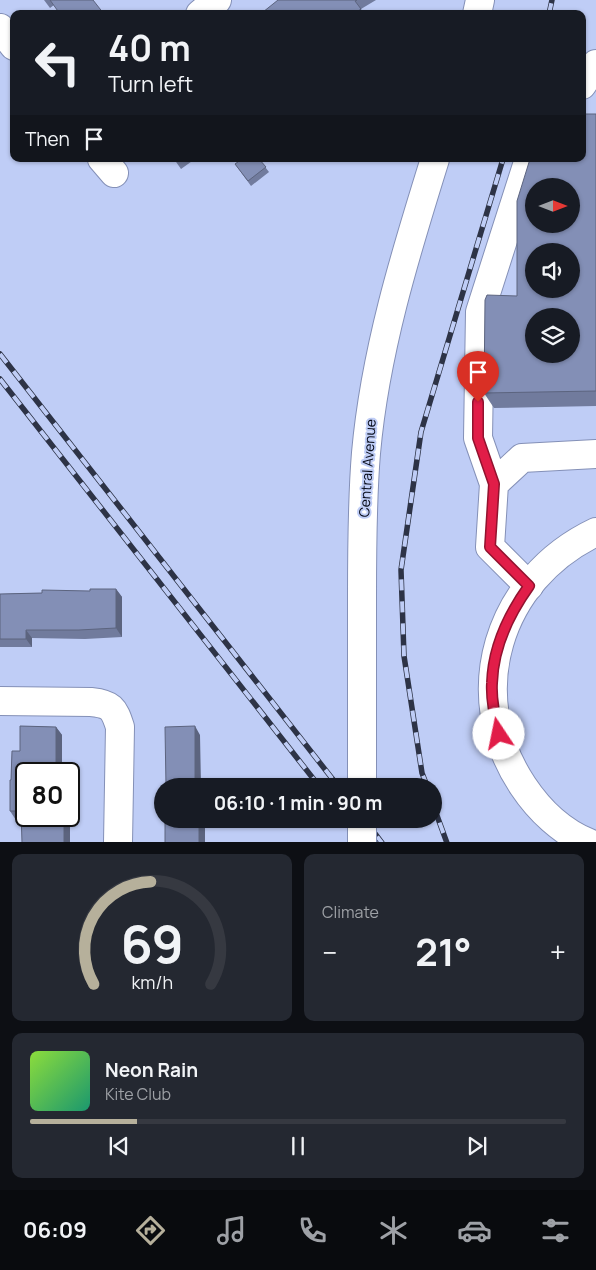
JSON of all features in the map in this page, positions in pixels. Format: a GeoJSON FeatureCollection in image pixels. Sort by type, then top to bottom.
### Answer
{"type":"FeatureCollection","features":[{"type":"Feature","properties":{"kind":"main road"},"geometry":{"type":"LineString","coordinates":[[205,10],[217,0]]}},
{"type":"Feature","properties":{"kind":"main road"},"geometry":{"type":"LineString","coordinates":[[0,28],[10,41]]}},
{"type":"Feature","properties":{"kind":"main road"},"geometry":{"type":"LineString","coordinates":[[586,79],[596,64]]}},
{"type":"Feature","properties":{"kind":"main road","name":"Central Avenue"},"geometry":{"type":"LineString","coordinates":[[362,778],[362,536],[366,452],[373,395],[384,338],[406,250],[435,162]]}},
{"type":"Feature","properties":{"kind":"main road"},"geometry":{"type":"LineString","coordinates":[[528,162],[480,312],[478,438],[494,484],[490,547],[529,586]]}},
{"type":"Feature","properties":{"kind":"main road"},"geometry":{"type":"LineString","coordinates":[[494,484],[522,458],[596,454]]}},
{"type":"Feature","properties":{"kind":"main road"},"geometry":{"type":"LineString","coordinates":[[589,842],[555,822],[530,796],[510,766],[499,734],[492,684],[494,664],[511,613],[529,586],[554,559],[596,532]]}},
{"type":"Feature","properties":{"kind":"main road"},"geometry":{"type":"LineString","coordinates":[[0,701],[91,702],[110,706],[120,727],[118,842]]}},
{"type":"Feature","properties":{"kind":"main road"},"geometry":{"type":"LineString","coordinates":[[362,828],[362,842]]}},
{"type":"Feature","properties":{"kind":"building"},"geometry":{"type":"Polygon","coordinates":[[[50,0],[93,0],[101,10],[57,10],[50,0]]]}},
{"type":"Feature","properties":{"kind":"building"},"geometry":{"type":"Polygon","coordinates":[[[278,0],[357,0],[355,1],[361,9],[360,10],[266,10],[278,0]]]}},
{"type":"Feature","properties":{"kind":"building"},"geometry":{"type":"Polygon","coordinates":[[[586,114],[596,114],[596,391],[484,393],[485,300],[487,295],[517,296],[517,201],[529,162],[586,162],[586,114]]]}},
{"type":"Feature","properties":{"kind":"building"},"geometry":{"type":"Polygon","coordinates":[[[238,162],[262,162],[266,167],[248,181],[235,164],[238,162]]]}},
{"type":"Feature","properties":{"kind":"building"},"geometry":{"type":"Polygon","coordinates":[[[90,589],[116,589],[116,628],[26,630],[26,639],[0,639],[0,594],[42,593],[42,590],[90,591],[90,589]]]}},
{"type":"Feature","properties":{"kind":"building"},"geometry":{"type":"Polygon","coordinates":[[[20,726],[56,727],[56,762],[15,762],[15,811],[10,811],[12,751],[20,751],[20,726]]]}},
{"type":"Feature","properties":{"kind":"building"},"geometry":{"type":"Polygon","coordinates":[[[195,726],[195,778],[166,778],[165,727],[195,726]]]}},
{"type":"Feature","properties":{"kind":"building"},"geometry":{"type":"Polygon","coordinates":[[[22,827],[64,827],[64,842],[22,842],[22,827]]]}},
{"type":"Feature","properties":{"kind":"building"},"geometry":{"type":"Polygon","coordinates":[[[165,828],[199,828],[199,842],[165,842],[165,828]]]}},
{"type":"Feature","properties":{"kind":"railway"},"geometry":{"type":"LineString","coordinates":[[550,10],[552,0]]}},
{"type":"Feature","properties":{"kind":"railway"},"geometry":{"type":"LineString","coordinates":[[424,778],[404,656],[401,570],[421,432],[502,162]]}},
{"type":"Feature","properties":{"kind":"railway"},"geometry":{"type":"LineString","coordinates":[[0,354],[332,778]]}},
{"type":"Feature","properties":{"kind":"railway"},"geometry":{"type":"LineString","coordinates":[[0,379],[313,778]]}},
{"type":"Feature","properties":{"kind":"railway"},"geometry":{"type":"LineString","coordinates":[[351,828],[362,842]]}},
{"type":"Feature","properties":{"kind":"railway"},"geometry":{"type":"LineString","coordinates":[[371,828],[381,842]]}},
{"type":"Feature","properties":{"kind":"railway"},"geometry":{"type":"LineString","coordinates":[[442,828],[447,842]]}},
{"type":"Feature","properties":{"kind":"route"},"geometry":{"type":"LineString","coordinates":[[478,402],[478,438],[494,484],[490,547],[529,586],[511,613],[494,664],[493,701],[499,734]]}}]}
